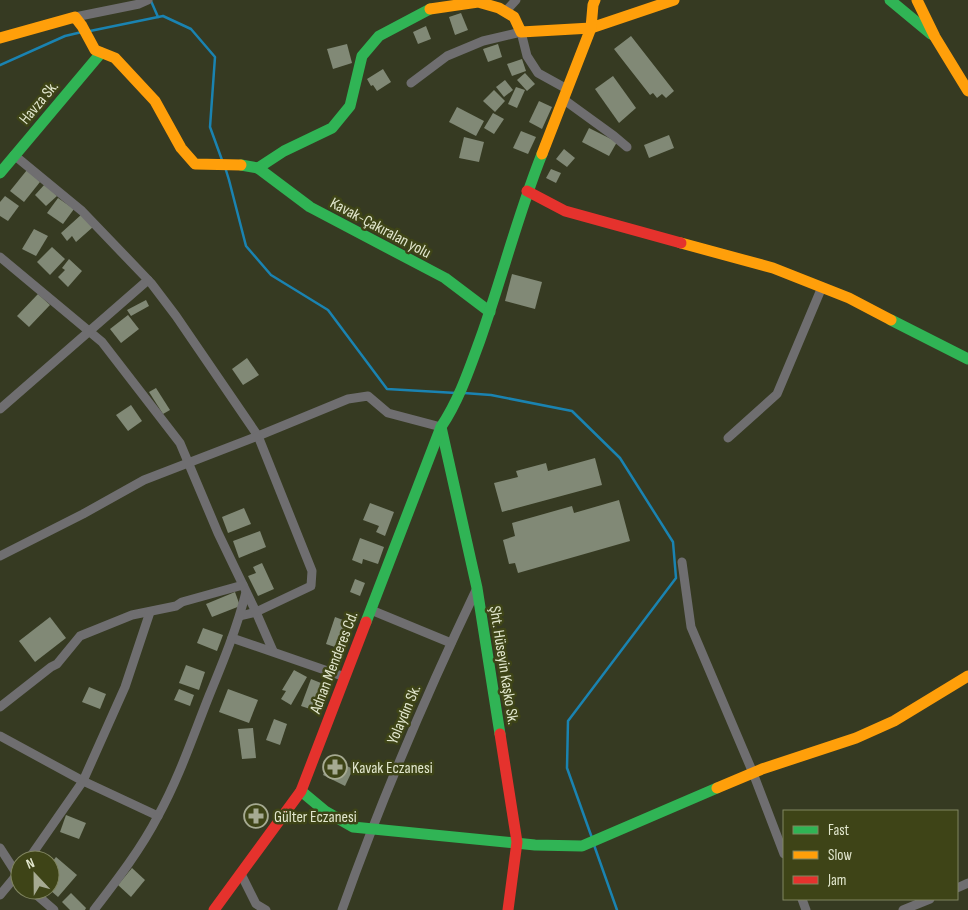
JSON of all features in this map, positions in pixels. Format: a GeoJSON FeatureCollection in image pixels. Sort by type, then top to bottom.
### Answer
{"type":"FeatureCollection","features":[{"type":"Feature","properties":{"kind":"main road","name":"Adnan Menderes Cd."},"geometry":{"type":"LineString","coordinates":[[214,910],[301,791],[441,427],[453,409],[465,382],[490,312],[527,192],[591,28],[595,0]]}},
{"type":"Feature","properties":{"kind":"main road"},"geometry":{"type":"LineString","coordinates":[[0,38],[78,21],[98,51],[115,58],[155,101],[181,148],[195,164],[237,164],[258,168],[284,151],[332,128],[350,106],[362,56],[379,36],[432,8],[478,2],[499,8],[514,17],[520,32],[591,28],[674,0]]}},
{"type":"Feature","properties":{"kind":"main road"},"geometry":{"type":"LineString","coordinates":[[890,0],[935,37]]}},
{"type":"Feature","properties":{"kind":"main road"},"geometry":{"type":"LineString","coordinates":[[917,0],[935,37],[968,91]]}},
{"type":"Feature","properties":{"kind":"main road","name":"Havza Sk."},"geometry":{"type":"LineString","coordinates":[[0,173],[98,51]]}},
{"type":"Feature","properties":{"kind":"main road","name":"Kavak-Çakıralan yolu"},"geometry":{"type":"LineString","coordinates":[[258,168],[310,207],[445,278],[490,312]]}},
{"type":"Feature","properties":{"kind":"main road"},"geometry":{"type":"LineString","coordinates":[[527,192],[565,211],[773,268],[849,298],[968,359]]}},
{"type":"Feature","properties":{"kind":"main road","name":"Şht. Hüseyin Kaşko Sk."},"geometry":{"type":"LineString","coordinates":[[441,427],[476,588],[517,842],[508,910]]}},
{"type":"Feature","properties":{"kind":"main road"},"geometry":{"type":"LineString","coordinates":[[301,791],[325,811],[353,827],[582,846],[753,773],[856,738],[894,720],[968,676]]}},
{"type":"Feature","properties":{"kind":"street"},"geometry":{"type":"LineString","coordinates":[[505,12],[516,0]]}},
{"type":"Feature","properties":{"kind":"street"},"geometry":{"type":"LineString","coordinates":[[78,21],[146,1]]}},
{"type":"Feature","properties":{"kind":"street"},"geometry":{"type":"LineString","coordinates":[[411,84],[447,56],[483,42],[520,32],[527,56],[538,73],[628,148]]}},
{"type":"Feature","properties":{"kind":"street"},"geometry":{"type":"LineString","coordinates":[[14,155],[82,211],[148,280],[176,316],[258,436],[312,571],[311,586],[256,612],[240,616]]}},
{"type":"Feature","properties":{"kind":"street"},"geometry":{"type":"LineString","coordinates":[[0,257],[102,342],[180,444],[256,612],[272,652]]}},
{"type":"Feature","properties":{"kind":"street"},"geometry":{"type":"LineString","coordinates":[[0,409],[148,280]]}},
{"type":"Feature","properties":{"kind":"street"},"geometry":{"type":"LineString","coordinates":[[728,438],[777,394],[822,287]]}},
{"type":"Feature","properties":{"kind":"street"},"geometry":{"type":"LineString","coordinates":[[0,556],[83,514],[144,480],[348,399],[368,396],[388,413],[441,427]]}},
{"type":"Feature","properties":{"kind":"street"},"geometry":{"type":"LineString","coordinates":[[682,562],[691,627],[753,773],[783,851]]}},
{"type":"Feature","properties":{"kind":"street"},"geometry":{"type":"LineString","coordinates":[[0,707],[57,664],[80,636],[132,616],[176,606],[182,602],[245,588]]}},
{"type":"Feature","properties":{"kind":"street"},"geometry":{"type":"LineString","coordinates":[[94,910],[121,875],[158,816],[187,752],[232,638],[240,616],[245,588]]}},
{"type":"Feature","properties":{"kind":"street","name":"Yolaydın Sk."},"geometry":{"type":"LineString","coordinates":[[342,910],[371,829],[433,680],[476,588]]}},
{"type":"Feature","properties":{"kind":"street"},"geometry":{"type":"LineString","coordinates":[[371,610],[451,642]]}},
{"type":"Feature","properties":{"kind":"street"},"geometry":{"type":"LineString","coordinates":[[35,850],[83,781],[125,687],[150,612]]}},
{"type":"Feature","properties":{"kind":"street"},"geometry":{"type":"LineString","coordinates":[[232,638],[345,676]]}},
{"type":"Feature","properties":{"kind":"street"},"geometry":{"type":"LineString","coordinates":[[0,736],[83,781],[158,816]]}},
{"type":"Feature","properties":{"kind":"street"},"geometry":{"type":"LineString","coordinates":[[0,848],[10,862]]}},
{"type":"Feature","properties":{"kind":"street"},"geometry":{"type":"LineString","coordinates":[[241,874],[256,904],[266,910]]}},
{"type":"Feature","properties":{"kind":"street"},"geometry":{"type":"LineString","coordinates":[[0,895],[10,884]]}},
{"type":"Feature","properties":{"kind":"street"},"geometry":{"type":"LineString","coordinates":[[42,900],[54,910]]}},
{"type":"Feature","properties":{"kind":"street"},"geometry":{"type":"LineString","coordinates":[[903,910],[928,900]]}},
{"type":"Feature","properties":{"kind":"building"},"geometry":{"type":"Polygon","coordinates":[[[461,13],[468,30],[455,35],[449,17],[461,13]]]}},
{"type":"Feature","properties":{"kind":"building"},"geometry":{"type":"Polygon","coordinates":[[[426,26],[431,39],[418,44],[413,32],[426,26]]]}},
{"type":"Feature","properties":{"kind":"building"},"geometry":{"type":"Polygon","coordinates":[[[631,36],[674,91],[666,98],[662,94],[657,98],[653,93],[650,95],[614,49],[631,36]]]}},
{"type":"Feature","properties":{"kind":"building"},"geometry":{"type":"Polygon","coordinates":[[[347,44],[352,63],[333,69],[327,49],[347,44]]]}},
{"type":"Feature","properties":{"kind":"building"},"geometry":{"type":"Polygon","coordinates":[[[498,44],[502,57],[488,62],[483,49],[498,44]]]}},
{"type":"Feature","properties":{"kind":"building"},"geometry":{"type":"Polygon","coordinates":[[[522,59],[526,71],[512,76],[507,64],[522,59]]]}},
{"type":"Feature","properties":{"kind":"building"},"geometry":{"type":"Polygon","coordinates":[[[383,69],[391,82],[377,91],[367,79],[383,69]]]}},
{"type":"Feature","properties":{"kind":"building"},"geometry":{"type":"Polygon","coordinates":[[[525,73],[535,84],[527,91],[517,80],[525,73]]]}},
{"type":"Feature","properties":{"kind":"building"},"geometry":{"type":"Polygon","coordinates":[[[613,76],[636,108],[619,123],[595,89],[613,76]]]}},
{"type":"Feature","properties":{"kind":"building"},"geometry":{"type":"Polygon","coordinates":[[[505,80],[513,90],[504,97],[496,87],[505,80]]]}},
{"type":"Feature","properties":{"kind":"building"},"geometry":{"type":"Polygon","coordinates":[[[516,87],[525,90],[517,108],[508,104],[516,87]]]}},
{"type":"Feature","properties":{"kind":"building"},"geometry":{"type":"Polygon","coordinates":[[[494,90],[505,101],[495,112],[483,101],[494,90]]]}},
{"type":"Feature","properties":{"kind":"building"},"geometry":{"type":"Polygon","coordinates":[[[539,101],[552,107],[542,129],[529,122],[539,101]]]}},
{"type":"Feature","properties":{"kind":"building"},"geometry":{"type":"Polygon","coordinates":[[[457,107],[484,121],[476,136],[449,122],[457,107]]]}},
{"type":"Feature","properties":{"kind":"building"},"geometry":{"type":"Polygon","coordinates":[[[493,113],[504,119],[494,134],[484,128],[493,113]]]}},
{"type":"Feature","properties":{"kind":"building"},"geometry":{"type":"Polygon","coordinates":[[[589,128],[617,142],[609,156],[582,142],[589,128]]]}},
{"type":"Feature","properties":{"kind":"building"},"geometry":{"type":"Polygon","coordinates":[[[521,131],[536,137],[528,154],[513,148],[521,131]]]}},
{"type":"Feature","properties":{"kind":"building"},"geometry":{"type":"Polygon","coordinates":[[[669,135],[674,148],[649,158],[644,145],[669,135]]]}},
{"type":"Feature","properties":{"kind":"building"},"geometry":{"type":"Polygon","coordinates":[[[464,137],[484,142],[479,162],[459,158],[464,137]]]}},
{"type":"Feature","properties":{"kind":"building"},"geometry":{"type":"Polygon","coordinates":[[[564,149],[575,158],[567,167],[556,159],[564,149]]]}},
{"type":"Feature","properties":{"kind":"building"},"geometry":{"type":"Polygon","coordinates":[[[551,169],[561,173],[556,183],[546,178],[551,169]]]}},
{"type":"Feature","properties":{"kind":"building"},"geometry":{"type":"Polygon","coordinates":[[[27,170],[40,182],[24,202],[10,191],[27,170]]]}},
{"type":"Feature","properties":{"kind":"building"},"geometry":{"type":"Polygon","coordinates":[[[45,184],[57,196],[46,206],[35,195],[45,184]]]}},
{"type":"Feature","properties":{"kind":"building"},"geometry":{"type":"Polygon","coordinates":[[[5,196],[19,206],[8,221],[0,216],[0,202],[5,196]]]}},
{"type":"Feature","properties":{"kind":"building"},"geometry":{"type":"Polygon","coordinates":[[[58,198],[74,209],[63,224],[47,213],[58,198]]]}},
{"type":"Feature","properties":{"kind":"building"},"geometry":{"type":"Polygon","coordinates":[[[82,214],[93,227],[76,242],[72,236],[67,241],[61,233],[82,214]]]}},
{"type":"Feature","properties":{"kind":"building"},"geometry":{"type":"Polygon","coordinates":[[[34,229],[48,236],[36,256],[22,249],[34,229]]]}},
{"type":"Feature","properties":{"kind":"building"},"geometry":{"type":"Polygon","coordinates":[[[52,247],[65,259],[50,275],[37,262],[52,247]]]}},
{"type":"Feature","properties":{"kind":"building"},"geometry":{"type":"Polygon","coordinates":[[[69,259],[82,271],[68,287],[58,277],[65,270],[62,268],[69,259]]]}},
{"type":"Feature","properties":{"kind":"building"},"geometry":{"type":"Polygon","coordinates":[[[512,274],[542,282],[535,309],[505,301],[512,274]]]}},
{"type":"Feature","properties":{"kind":"building"},"geometry":{"type":"Polygon","coordinates":[[[38,294],[50,305],[29,327],[17,316],[38,294]]]}},
{"type":"Feature","properties":{"kind":"building"},"geometry":{"type":"Polygon","coordinates":[[[146,300],[149,306],[131,316],[127,310],[146,300]]]}},
{"type":"Feature","properties":{"kind":"building"},"geometry":{"type":"Polygon","coordinates":[[[128,315],[139,329],[121,343],[110,329],[128,315]]]}},
{"type":"Feature","properties":{"kind":"building"},"geometry":{"type":"Polygon","coordinates":[[[247,358],[259,375],[243,385],[232,369],[247,358]]]}},
{"type":"Feature","properties":{"kind":"building"},"geometry":{"type":"Polygon","coordinates":[[[156,388],[170,410],[163,414],[149,392],[156,388]]]}},
{"type":"Feature","properties":{"kind":"building"},"geometry":{"type":"Polygon","coordinates":[[[131,405],[142,421],[128,431],[116,415],[131,405]]]}},
{"type":"Feature","properties":{"kind":"building"},"geometry":{"type":"Polygon","coordinates":[[[595,458],[602,485],[502,512],[494,483],[518,477],[516,471],[546,463],[548,471],[595,458]]]}},
{"type":"Feature","properties":{"kind":"building"},"geometry":{"type":"Polygon","coordinates":[[[619,500],[630,541],[518,573],[515,563],[509,564],[503,540],[515,536],[512,523],[572,506],[574,513],[619,500]]]}},
{"type":"Feature","properties":{"kind":"building"},"geometry":{"type":"Polygon","coordinates":[[[370,503],[394,512],[385,536],[376,532],[379,526],[363,520],[370,503]]]}},
{"type":"Feature","properties":{"kind":"building"},"geometry":{"type":"Polygon","coordinates":[[[244,508],[251,524],[228,533],[222,517],[244,508]]]}},
{"type":"Feature","properties":{"kind":"building"},"geometry":{"type":"Polygon","coordinates":[[[260,531],[266,547],[239,558],[233,541],[260,531]]]}},
{"type":"Feature","properties":{"kind":"building"},"geometry":{"type":"Polygon","coordinates":[[[360,538],[384,547],[378,564],[363,559],[362,564],[352,560],[360,538]]]}},
{"type":"Feature","properties":{"kind":"building"},"geometry":{"type":"Polygon","coordinates":[[[262,563],[274,589],[258,596],[248,576],[256,573],[253,567],[262,563]]]}},
{"type":"Feature","properties":{"kind":"building"},"geometry":{"type":"Polygon","coordinates":[[[355,579],[365,583],[360,596],[350,592],[355,579]]]}},
{"type":"Feature","properties":{"kind":"building"},"geometry":{"type":"Polygon","coordinates":[[[235,592],[240,606],[212,617],[206,604],[235,592]]]}},
{"type":"Feature","properties":{"kind":"building"},"geometry":{"type":"Polygon","coordinates":[[[50,617],[66,638],[35,662],[19,641],[50,617]]]}},
{"type":"Feature","properties":{"kind":"building"},"geometry":{"type":"Polygon","coordinates":[[[335,617],[351,623],[341,649],[326,644],[335,617]]]}},
{"type":"Feature","properties":{"kind":"building"},"geometry":{"type":"Polygon","coordinates":[[[203,628],[223,635],[217,651],[197,643],[203,628]]]}},
{"type":"Feature","properties":{"kind":"building"},"geometry":{"type":"Polygon","coordinates":[[[186,665],[205,672],[199,690],[179,683],[186,665]]]}},
{"type":"Feature","properties":{"kind":"building"},"geometry":{"type":"Polygon","coordinates":[[[294,670],[307,677],[291,705],[281,699],[286,691],[282,690],[294,670]]]}},
{"type":"Feature","properties":{"kind":"building"},"geometry":{"type":"Polygon","coordinates":[[[311,679],[326,685],[316,711],[301,706],[311,679]]]}},
{"type":"Feature","properties":{"kind":"building"},"geometry":{"type":"Polygon","coordinates":[[[89,687],[106,694],[100,709],[82,702],[89,687]]]}},
{"type":"Feature","properties":{"kind":"building"},"geometry":{"type":"Polygon","coordinates":[[[179,689],[194,695],[190,706],[174,700],[179,689]]]}},
{"type":"Feature","properties":{"kind":"building"},"geometry":{"type":"Polygon","coordinates":[[[228,689],[258,700],[249,723],[219,712],[228,689]]]}},
{"type":"Feature","properties":{"kind":"building"},"geometry":{"type":"Polygon","coordinates":[[[274,719],[287,724],[280,745],[266,740],[274,719]]]}},
{"type":"Feature","properties":{"kind":"building"},"geometry":{"type":"Polygon","coordinates":[[[253,728],[256,758],[242,759],[238,729],[253,728]]]}},
{"type":"Feature","properties":{"kind":"building"},"geometry":{"type":"Polygon","coordinates":[[[331,758],[353,769],[345,786],[323,775],[331,758]]]}},
{"type":"Feature","properties":{"kind":"building"},"geometry":{"type":"Polygon","coordinates":[[[66,815],[86,823],[79,839],[60,832],[66,815]]]}},
{"type":"Feature","properties":{"kind":"building"},"geometry":{"type":"Polygon","coordinates":[[[60,860],[77,875],[60,895],[60,860]]]}},
{"type":"Feature","properties":{"kind":"building"},"geometry":{"type":"Polygon","coordinates":[[[132,868],[145,880],[131,897],[118,885],[132,868]]]}},
{"type":"Feature","properties":{"kind":"building"},"geometry":{"type":"Polygon","coordinates":[[[71,893],[86,908],[85,910],[70,910],[62,902],[71,893]]]}},
{"type":"Feature","properties":{"kind":"waterway"},"geometry":{"type":"LineString","coordinates":[[151,1],[158,17]]}},
{"type":"Feature","properties":{"kind":"waterway"},"geometry":{"type":"LineString","coordinates":[[90,31],[163,16],[191,29],[215,57],[210,127],[222,160]]}},
{"type":"Feature","properties":{"kind":"waterway"},"geometry":{"type":"LineString","coordinates":[[0,65],[65,36],[82,32]]}},
{"type":"Feature","properties":{"kind":"waterway"},"geometry":{"type":"LineString","coordinates":[[225,167],[246,246],[271,275],[328,310],[387,389],[456,393]]}},
{"type":"Feature","properties":{"kind":"waterway"},"geometry":{"type":"LineString","coordinates":[[464,393],[491,395],[572,411],[620,458],[673,542],[676,578],[568,721],[567,768],[592,838]]}},
{"type":"Feature","properties":{"kind":"waterway"},"geometry":{"type":"LineString","coordinates":[[594,845],[617,910]]}},
{"type":"Feature","properties":{"kind":"traffic: fast"},"geometry":{"type":"LineString","coordinates":[[890,0],[931,34]]}},
{"type":"Feature","properties":{"kind":"traffic: fast"},"geometry":{"type":"LineString","coordinates":[[241,165],[258,168],[284,151],[332,128],[350,106],[362,56],[379,36],[430,9]]}},
{"type":"Feature","properties":{"kind":"traffic: fast"},"geometry":{"type":"LineString","coordinates":[[0,173],[101,53]]}},
{"type":"Feature","properties":{"kind":"traffic: fast"},"geometry":{"type":"LineString","coordinates":[[366,622],[441,427],[458,396],[472,362],[542,154]]}},
{"type":"Feature","properties":{"kind":"traffic: fast"},"geometry":{"type":"LineString","coordinates":[[258,168],[310,207],[445,278],[490,312]]}},
{"type":"Feature","properties":{"kind":"traffic: fast"},"geometry":{"type":"LineString","coordinates":[[891,320],[968,359]]}},
{"type":"Feature","properties":{"kind":"traffic: fast"},"geometry":{"type":"LineString","coordinates":[[441,427],[477,588],[500,734]]}},
{"type":"Feature","properties":{"kind":"traffic: fast"},"geometry":{"type":"LineString","coordinates":[[301,791],[325,811],[353,827],[535,845],[582,846],[717,788]]}},
{"type":"Feature","properties":{"kind":"traffic: slow"},"geometry":{"type":"LineString","coordinates":[[542,154],[591,28],[595,0]]}},
{"type":"Feature","properties":{"kind":"traffic: slow"},"geometry":{"type":"LineString","coordinates":[[430,9],[478,2],[499,8],[514,17],[521,32],[591,28],[674,0]]}},
{"type":"Feature","properties":{"kind":"traffic: slow"},"geometry":{"type":"LineString","coordinates":[[917,0],[935,37],[968,91]]}},
{"type":"Feature","properties":{"kind":"traffic: slow"},"geometry":{"type":"LineString","coordinates":[[0,38],[75,17],[95,50],[115,58],[155,101],[181,148],[195,164],[241,165]]}},
{"type":"Feature","properties":{"kind":"traffic: slow"},"geometry":{"type":"LineString","coordinates":[[681,243],[773,268],[849,298],[891,320]]}},
{"type":"Feature","properties":{"kind":"traffic: slow"},"geometry":{"type":"LineString","coordinates":[[717,788],[762,769],[856,738],[894,721],[968,676]]}},
{"type":"Feature","properties":{"kind":"traffic: jam"},"geometry":{"type":"LineString","coordinates":[[527,191],[565,211],[681,243]]}},
{"type":"Feature","properties":{"kind":"traffic: jam"},"geometry":{"type":"LineString","coordinates":[[214,910],[301,791],[366,622]]}},
{"type":"Feature","properties":{"kind":"traffic: jam"},"geometry":{"type":"LineString","coordinates":[[500,734],[517,842],[508,910]]}},
{"type":"Feature","properties":{"kind":"place","name":"Kavak Eczanesi"},"geometry":{"type":"Point","coordinates":[335,767]}},
{"type":"Feature","properties":{"kind":"place","name":"Gülter Eczanesi"},"geometry":{"type":"Point","coordinates":[256,816]}}]}
